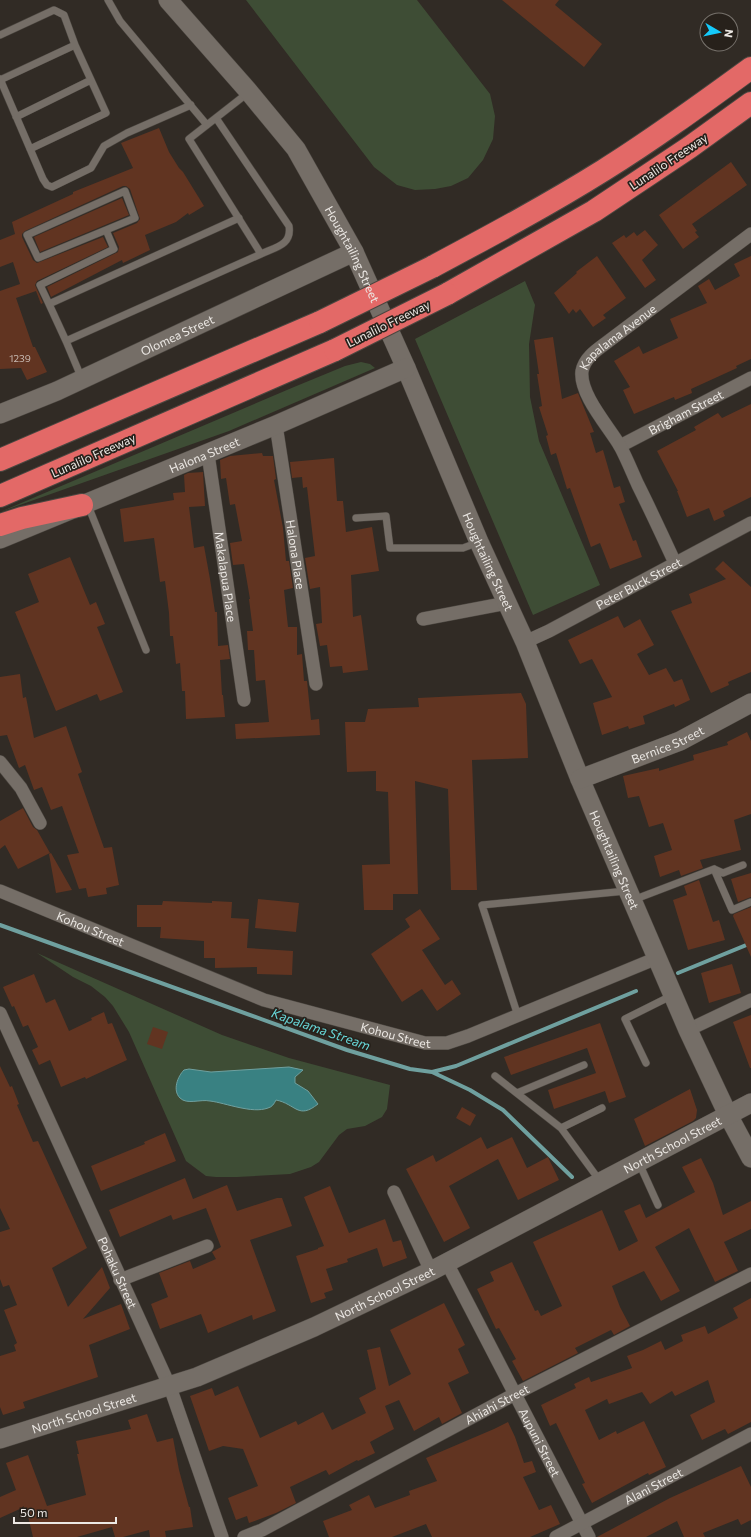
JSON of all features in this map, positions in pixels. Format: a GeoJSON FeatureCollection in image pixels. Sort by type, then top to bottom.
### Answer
{"type":"FeatureCollection","features":[{"type":"Feature","properties":{"kind":"highway"},"geometry":{"type":"LineString","coordinates":[[687,115],[751,53]]}},
{"type":"Feature","properties":{"kind":"highway"},"geometry":{"type":"LineString","coordinates":[[0,460],[320,322],[432,267],[540,208],[591,178],[687,115],[751,68]]}},
{"type":"Feature","properties":{"kind":"highway","name":"Lunalilo Freeway"},"geometry":{"type":"LineString","coordinates":[[0,496],[335,350],[447,294],[594,211],[690,147],[751,103]]}},
{"type":"Feature","properties":{"kind":"highway"},"geometry":{"type":"LineString","coordinates":[[0,525],[22,518],[85,504]]}},
{"type":"Feature","properties":{"kind":"main road","name":"Houghtailing Street"},"geometry":{"type":"LineString","coordinates":[[168,0],[249,92],[296,149],[354,252],[406,368],[479,542],[525,642],[580,779],[688,1030],[728,1115],[751,1158]]}},
{"type":"Feature","properties":{"kind":"main road","name":"Olomea Street"},"geometry":{"type":"LineString","coordinates":[[0,414],[82,379],[354,252]]}},
{"type":"Feature","properties":{"kind":"main road","name":"Halona Street"},"geometry":{"type":"LineString","coordinates":[[0,539],[208,454],[406,368]]}},
{"type":"Feature","properties":{"kind":"main road","name":"Bernice Street"},"geometry":{"type":"LineString","coordinates":[[580,779],[680,740],[751,703]]}},
{"type":"Feature","properties":{"kind":"main road","name":"North School Street"},"geometry":{"type":"LineString","coordinates":[[0,1439],[170,1387],[314,1327],[439,1267],[751,1103]]}},
{"type":"Feature","properties":{"kind":"street","name":"Kapalama Avenue"},"geometry":{"type":"LineString","coordinates":[[675,563],[620,446],[595,410],[582,377],[582,371],[586,361],[610,340],[751,234]]}},
{"type":"Feature","properties":{"kind":"street","name":"Brigham Street"},"geometry":{"type":"LineString","coordinates":[[620,446],[751,378]]}},
{"type":"Feature","properties":{"kind":"street","name":"Halona Place"},"geometry":{"type":"LineString","coordinates":[[276,425],[316,684]]}},
{"type":"Feature","properties":{"kind":"street","name":"Makalapua Place"},"geometry":{"type":"LineString","coordinates":[[208,454],[244,700]]}},
{"type":"Feature","properties":{"kind":"street","name":"Peter Buck Street"},"geometry":{"type":"LineString","coordinates":[[525,642],[549,631],[751,523]]}},
{"type":"Feature","properties":{"kind":"street"},"geometry":{"type":"LineString","coordinates":[[423,619],[507,603]]}},
{"type":"Feature","properties":{"kind":"street"},"geometry":{"type":"LineString","coordinates":[[0,762],[22,788],[40,824]]}},
{"type":"Feature","properties":{"kind":"street","name":"Kohou Street"},"geometry":{"type":"LineString","coordinates":[[0,891],[264,1000],[425,1043],[447,1043],[518,1016],[657,958]]}},
{"type":"Feature","properties":{"kind":"street"},"geometry":{"type":"LineString","coordinates":[[688,1030],[751,1000]]}},
{"type":"Feature","properties":{"kind":"street","name":"Pohaku Street"},"geometry":{"type":"LineString","coordinates":[[0,1013],[120,1280],[170,1387],[222,1537]]}},
{"type":"Feature","properties":{"kind":"street","name":"Aupuni Street"},"geometry":{"type":"LineString","coordinates":[[394,1192],[515,1394],[588,1537]]}},
{"type":"Feature","properties":{"kind":"street"},"geometry":{"type":"LineString","coordinates":[[120,1280],[208,1246]]}},
{"type":"Feature","properties":{"kind":"street","name":"Ahiahi Street"},"geometry":{"type":"LineString","coordinates":[[244,1537],[262,1530],[515,1394],[751,1274]]}},
{"type":"Feature","properties":{"kind":"street","name":"Alani Street"},"geometry":{"type":"LineString","coordinates":[[556,1537],[751,1434]]}},
{"type":"Feature","properties":{"kind":"lane"},"geometry":{"type":"LineString","coordinates":[[108,0],[120,21],[207,125]]}},
{"type":"Feature","properties":{"kind":"lane"},"geometry":{"type":"LineString","coordinates":[[0,35],[54,10],[64,15],[75,45],[106,113],[30,149]]}},
{"type":"Feature","properties":{"kind":"lane"},"geometry":{"type":"LineString","coordinates":[[75,45],[0,79],[43,180],[47,185],[52,187],[91,168],[104,146],[127,133],[191,105]]}},
{"type":"Feature","properties":{"kind":"lane"},"geometry":{"type":"LineString","coordinates":[[16,117],[91,80]]}},
{"type":"Feature","properties":{"kind":"lane"},"geometry":{"type":"LineString","coordinates":[[249,92],[189,139],[261,254]]}},
{"type":"Feature","properties":{"kind":"lane"},"geometry":{"type":"LineString","coordinates":[[66,341],[287,242],[290,234],[289,226],[216,118]]}},
{"type":"Feature","properties":{"kind":"lane"},"geometry":{"type":"LineString","coordinates":[[125,191],[135,218],[106,230],[38,258],[27,236],[125,191]]}},
{"type":"Feature","properties":{"kind":"lane"},"geometry":{"type":"LineString","coordinates":[[49,304],[239,218]]}},
{"type":"Feature","properties":{"kind":"lane"},"geometry":{"type":"LineString","coordinates":[[82,379],[40,284],[114,249],[106,230]]}},
{"type":"Feature","properties":{"kind":"lane"},"geometry":{"type":"LineString","coordinates":[[85,504],[146,650]]}},
{"type":"Feature","properties":{"kind":"lane"},"geometry":{"type":"LineString","coordinates":[[356,518],[386,516],[390,548],[463,548],[479,542]]}},
{"type":"Feature","properties":{"kind":"lane"},"geometry":{"type":"LineString","coordinates":[[518,1016],[482,905],[631,895],[714,868],[723,873],[743,865]]}},
{"type":"Feature","properties":{"kind":"lane"},"geometry":{"type":"LineString","coordinates":[[714,868],[732,910],[751,902]]}},
{"type":"Feature","properties":{"kind":"lane"},"geometry":{"type":"LineString","coordinates":[[646,1063],[625,1019],[673,995]]}},
{"type":"Feature","properties":{"kind":"lane"},"geometry":{"type":"LineString","coordinates":[[517,1093],[584,1065]]}},
{"type":"Feature","properties":{"kind":"lane"},"geometry":{"type":"LineString","coordinates":[[495,1076],[561,1128],[601,1182]]}},
{"type":"Feature","properties":{"kind":"lane"},"geometry":{"type":"LineString","coordinates":[[561,1128],[602,1108]]}},
{"type":"Feature","properties":{"kind":"lane"},"geometry":{"type":"LineString","coordinates":[[639,1162],[658,1205]]}},
{"type":"Feature","properties":{"kind":"green space"},"geometry":{"type":"Polygon","coordinates":[[[246,0],[417,0],[490,94],[495,116],[493,139],[483,160],[468,178],[451,186],[435,189],[415,190],[397,185],[374,167],[246,0]]]}},
{"type":"Feature","properties":{"kind":"green space"},"geometry":{"type":"Polygon","coordinates":[[[525,281],[535,305],[529,344],[530,397],[539,441],[600,585],[533,615],[415,339],[525,281]]]}},
{"type":"Feature","properties":{"kind":"green space"},"geometry":{"type":"Polygon","coordinates":[[[361,362],[370,364],[375,368],[229,431],[0,512],[294,387],[345,366],[361,362]]]}},
{"type":"Feature","properties":{"kind":"green space"},"geometry":{"type":"Polygon","coordinates":[[[37,953],[222,1035],[289,1058],[390,1085],[387,1109],[382,1117],[365,1126],[347,1129],[339,1135],[319,1162],[311,1167],[290,1174],[237,1177],[206,1176],[186,1161],[129,1032],[113,1006],[105,997],[91,986],[73,977],[37,953]]]}},
{"type":"Feature","properties":{"kind":"water"},"geometry":{"type":"Polygon","coordinates":[[[289,1067],[303,1070],[295,1077],[295,1083],[308,1091],[318,1104],[311,1109],[306,1111],[297,1110],[283,1102],[276,1100],[269,1108],[262,1110],[239,1108],[210,1101],[186,1101],[180,1098],[176,1091],[178,1079],[184,1070],[189,1069],[211,1072],[289,1067]]]}},
{"type":"Feature","properties":{"kind":"building"},"geometry":{"type":"Polygon","coordinates":[[[502,0],[559,0],[555,5],[602,44],[584,67],[502,0]]]}},
{"type":"Feature","properties":{"kind":"building"},"geometry":{"type":"Polygon","coordinates":[[[159,128],[169,152],[204,206],[189,215],[188,213],[176,222],[145,235],[150,250],[123,263],[122,260],[51,297],[47,287],[118,252],[119,247],[113,233],[137,223],[140,219],[130,189],[123,186],[25,231],[22,234],[22,237],[33,260],[37,263],[103,237],[108,247],[37,281],[35,285],[43,303],[41,304],[36,291],[16,298],[33,347],[35,347],[47,372],[27,380],[21,368],[0,369],[0,291],[20,284],[13,262],[0,267],[0,240],[15,234],[12,222],[73,194],[73,192],[133,168],[121,143],[159,128]]]}},
{"type":"Feature","properties":{"kind":"building"},"geometry":{"type":"Polygon","coordinates":[[[731,162],[747,185],[692,224],[699,237],[683,249],[659,215],[731,162]]]}},
{"type":"Feature","properties":{"kind":"building"},"geometry":{"type":"Polygon","coordinates":[[[122,198],[129,215],[40,252],[34,237],[122,198]]]}},
{"type":"Feature","properties":{"kind":"building"},"geometry":{"type":"Polygon","coordinates":[[[645,230],[658,245],[642,260],[656,280],[645,288],[612,243],[624,235],[626,238],[634,232],[637,236],[645,230]]]}},
{"type":"Feature","properties":{"kind":"building"},"geometry":{"type":"Polygon","coordinates":[[[597,256],[626,298],[603,315],[606,318],[593,327],[580,309],[576,313],[573,309],[569,314],[554,293],[577,273],[576,272],[597,256]]]}},
{"type":"Feature","properties":{"kind":"building"},"geometry":{"type":"Polygon","coordinates":[[[751,256],[751,359],[736,366],[737,368],[691,389],[692,393],[675,400],[674,397],[634,414],[623,390],[630,387],[614,361],[639,346],[643,354],[678,338],[670,319],[707,303],[698,286],[709,279],[715,290],[740,276],[734,264],[751,256]]]}},
{"type":"Feature","properties":{"kind":"building"},"geometry":{"type":"Polygon","coordinates":[[[553,337],[562,399],[578,393],[594,432],[590,433],[596,453],[603,450],[614,488],[620,486],[625,502],[619,504],[633,541],[636,540],[642,557],[610,569],[600,543],[591,547],[570,488],[567,489],[556,453],[551,455],[546,436],[548,435],[539,407],[542,406],[534,340],[553,337]]]}},
{"type":"Feature","properties":{"kind":"building"},"geometry":{"type":"Polygon","coordinates":[[[751,404],[751,497],[723,511],[725,516],[714,521],[709,508],[687,517],[678,491],[657,451],[696,430],[694,427],[718,413],[722,418],[751,404]]]}},
{"type":"Feature","properties":{"kind":"building"},"geometry":{"type":"Polygon","coordinates":[[[262,453],[263,456],[273,456],[276,479],[274,480],[283,528],[286,561],[289,561],[293,588],[284,590],[288,627],[297,627],[297,655],[302,654],[304,681],[307,681],[311,720],[319,719],[320,735],[236,739],[235,724],[269,722],[265,680],[256,681],[254,650],[248,650],[247,631],[253,631],[250,599],[244,564],[233,565],[230,543],[242,541],[235,504],[230,505],[226,478],[221,479],[220,460],[230,456],[262,453]]]}},
{"type":"Feature","properties":{"kind":"building"},"geometry":{"type":"Polygon","coordinates":[[[334,458],[337,501],[343,501],[346,532],[372,527],[379,571],[351,575],[353,617],[361,615],[368,670],[343,673],[342,666],[330,667],[327,645],[320,646],[316,624],[322,623],[320,587],[310,589],[305,558],[315,556],[307,487],[303,488],[302,477],[292,478],[290,462],[334,458]]]}},
{"type":"Feature","properties":{"kind":"building"},"geometry":{"type":"Polygon","coordinates":[[[203,472],[205,506],[189,507],[194,548],[204,546],[215,612],[217,612],[218,646],[228,645],[230,659],[220,660],[225,717],[186,719],[185,691],[182,691],[180,663],[176,664],[173,636],[170,636],[165,581],[160,582],[154,538],[124,542],[120,509],[174,500],[173,493],[185,492],[184,475],[188,473],[203,472]]]}},
{"type":"Feature","properties":{"kind":"building"},"geometry":{"type":"Polygon","coordinates":[[[70,557],[90,605],[96,602],[105,624],[97,627],[123,692],[100,701],[97,694],[56,711],[15,612],[39,602],[28,574],[70,557]]]}},
{"type":"Feature","properties":{"kind":"building"},"geometry":{"type":"Polygon","coordinates":[[[723,561],[751,587],[751,672],[728,682],[729,685],[711,693],[671,611],[692,603],[689,594],[726,579],[715,569],[723,561]]]}},
{"type":"Feature","properties":{"kind":"building"},"geometry":{"type":"Polygon","coordinates":[[[618,616],[624,628],[640,619],[654,645],[637,654],[649,675],[666,668],[674,682],[682,679],[690,700],[675,707],[674,704],[643,716],[645,724],[629,729],[628,726],[602,735],[593,703],[612,697],[592,659],[580,664],[568,640],[618,616]]]}},
{"type":"Feature","properties":{"kind":"building"},"geometry":{"type":"Polygon","coordinates":[[[20,674],[23,698],[26,697],[34,738],[66,726],[82,772],[78,774],[104,848],[112,847],[119,885],[106,888],[107,894],[88,897],[86,888],[79,889],[67,855],[79,853],[62,806],[51,810],[42,787],[34,790],[25,765],[19,768],[7,735],[0,736],[0,677],[20,674]]]}},
{"type":"Feature","properties":{"kind":"building"},"geometry":{"type":"Polygon","coordinates":[[[521,693],[526,704],[528,758],[472,760],[477,890],[451,890],[448,789],[415,781],[418,894],[393,894],[393,910],[364,910],[362,865],[390,864],[388,792],[376,791],[376,771],[347,772],[345,722],[365,722],[368,709],[419,707],[418,698],[521,693]]]}},
{"type":"Feature","properties":{"kind":"building"},"geometry":{"type":"Polygon","coordinates":[[[747,732],[751,741],[751,814],[734,820],[741,850],[700,860],[703,868],[681,876],[679,870],[660,877],[654,856],[672,850],[663,823],[649,827],[639,796],[628,798],[623,776],[659,768],[659,771],[694,760],[693,755],[728,745],[727,742],[747,732]]]}},
{"type":"Feature","properties":{"kind":"building"},"geometry":{"type":"Polygon","coordinates":[[[23,808],[33,827],[37,830],[50,853],[18,869],[5,845],[0,849],[0,821],[23,808]]]}},
{"type":"Feature","properties":{"kind":"building"},"geometry":{"type":"Polygon","coordinates":[[[51,853],[72,890],[56,893],[49,854],[51,853]]]}},
{"type":"Feature","properties":{"kind":"building"},"geometry":{"type":"Polygon","coordinates":[[[751,873],[751,897],[738,902],[731,879],[751,873]]]}},
{"type":"Feature","properties":{"kind":"building"},"geometry":{"type":"Polygon","coordinates":[[[699,880],[713,922],[719,920],[725,940],[688,950],[673,900],[687,895],[684,886],[699,880]]]}},
{"type":"Feature","properties":{"kind":"building"},"geometry":{"type":"Polygon","coordinates":[[[258,899],[299,903],[296,932],[255,928],[258,899]]]}},
{"type":"Feature","properties":{"kind":"building"},"geometry":{"type":"Polygon","coordinates":[[[163,901],[212,903],[212,901],[232,902],[231,918],[249,919],[247,948],[293,951],[292,975],[257,974],[257,967],[215,968],[215,958],[204,958],[204,941],[160,938],[161,927],[137,927],[137,905],[162,905],[163,901]]]}},
{"type":"Feature","properties":{"kind":"building"},"geometry":{"type":"Polygon","coordinates":[[[751,907],[751,957],[733,916],[734,914],[751,907]]]}},
{"type":"Feature","properties":{"kind":"building"},"geometry":{"type":"Polygon","coordinates":[[[420,909],[440,939],[422,950],[445,985],[452,980],[461,994],[437,1011],[422,989],[402,1002],[371,954],[410,927],[405,919],[420,909]]]}},
{"type":"Feature","properties":{"kind":"building"},"geometry":{"type":"Polygon","coordinates":[[[732,964],[741,993],[709,1003],[701,973],[732,964]]]}},
{"type":"Feature","properties":{"kind":"building"},"geometry":{"type":"Polygon","coordinates":[[[34,974],[46,1003],[55,999],[69,1031],[92,1020],[91,1018],[104,1012],[108,1024],[112,1023],[127,1060],[86,1079],[85,1077],[61,1087],[50,1060],[39,1065],[32,1050],[38,1047],[28,1025],[23,1027],[14,1006],[12,1007],[3,987],[34,974]]]}},
{"type":"Feature","properties":{"kind":"building"},"geometry":{"type":"Polygon","coordinates":[[[751,1015],[751,1068],[750,1068],[733,1022],[751,1015]]]}},
{"type":"Feature","properties":{"kind":"building"},"geometry":{"type":"Polygon","coordinates":[[[600,1023],[626,1097],[609,1103],[605,1091],[554,1109],[548,1090],[596,1073],[587,1048],[511,1075],[504,1057],[600,1023]]]}},
{"type":"Feature","properties":{"kind":"building"},"geometry":{"type":"Polygon","coordinates":[[[153,1027],[168,1032],[162,1049],[147,1044],[153,1027]]]}},
{"type":"Feature","properties":{"kind":"building"},"geometry":{"type":"Polygon","coordinates":[[[0,1066],[10,1087],[12,1086],[19,1104],[17,1105],[33,1142],[38,1141],[87,1248],[52,1268],[68,1307],[102,1267],[110,1288],[83,1319],[121,1304],[130,1329],[89,1345],[98,1377],[23,1402],[25,1408],[3,1415],[0,1407],[0,1356],[16,1351],[14,1345],[17,1343],[4,1310],[17,1305],[9,1285],[3,1287],[0,1279],[0,1232],[10,1229],[0,1208],[0,1066]]]}},
{"type":"Feature","properties":{"kind":"building"},"geometry":{"type":"Polygon","coordinates":[[[690,1089],[697,1110],[696,1118],[645,1146],[634,1119],[690,1089]]]}},
{"type":"Feature","properties":{"kind":"building"},"geometry":{"type":"Polygon","coordinates":[[[462,1107],[476,1115],[470,1126],[456,1118],[462,1107]]]}},
{"type":"Feature","properties":{"kind":"building"},"geometry":{"type":"Polygon","coordinates":[[[165,1133],[176,1161],[101,1191],[91,1166],[145,1144],[144,1142],[165,1133]]]}},
{"type":"Feature","properties":{"kind":"building"},"geometry":{"type":"Polygon","coordinates":[[[481,1137],[487,1149],[512,1137],[527,1168],[548,1157],[559,1180],[518,1200],[498,1159],[449,1186],[470,1228],[444,1242],[406,1169],[433,1155],[436,1162],[481,1137]]]}},
{"type":"Feature","properties":{"kind":"building"},"geometry":{"type":"Polygon","coordinates":[[[701,1158],[713,1183],[723,1215],[751,1201],[751,1229],[724,1242],[738,1271],[715,1282],[689,1228],[655,1247],[680,1291],[661,1301],[644,1271],[612,1286],[620,1307],[630,1326],[614,1335],[611,1330],[575,1348],[578,1353],[523,1381],[512,1361],[516,1359],[499,1328],[496,1329],[477,1289],[494,1281],[490,1272],[512,1262],[535,1311],[538,1310],[541,1316],[562,1306],[533,1242],[602,1210],[619,1251],[638,1241],[624,1211],[640,1204],[646,1218],[695,1192],[682,1167],[701,1158]]]}},
{"type":"Feature","properties":{"kind":"building"},"geometry":{"type":"Polygon","coordinates":[[[185,1178],[193,1199],[227,1185],[237,1211],[277,1198],[282,1198],[292,1226],[250,1240],[276,1311],[253,1320],[252,1315],[208,1333],[201,1314],[160,1329],[151,1304],[168,1297],[159,1273],[190,1261],[193,1269],[216,1259],[212,1252],[221,1247],[206,1208],[173,1220],[171,1215],[120,1237],[109,1210],[185,1178]]]}},
{"type":"Feature","properties":{"kind":"building"},"geometry":{"type":"Polygon","coordinates":[[[330,1186],[349,1233],[385,1219],[393,1242],[401,1240],[407,1258],[383,1267],[377,1248],[347,1259],[348,1262],[326,1269],[333,1290],[324,1293],[326,1298],[311,1303],[296,1256],[324,1246],[304,1197],[330,1186]]]}},
{"type":"Feature","properties":{"kind":"building"},"geometry":{"type":"Polygon","coordinates":[[[751,1298],[751,1422],[728,1434],[725,1429],[702,1440],[690,1415],[715,1402],[708,1380],[675,1396],[672,1391],[650,1404],[642,1392],[609,1404],[607,1399],[585,1410],[599,1440],[616,1431],[617,1434],[644,1421],[666,1467],[649,1475],[648,1473],[592,1503],[582,1484],[585,1483],[556,1423],[550,1426],[541,1405],[576,1388],[574,1384],[589,1377],[591,1382],[632,1368],[627,1356],[661,1341],[665,1350],[683,1341],[681,1335],[705,1326],[708,1334],[738,1318],[733,1308],[751,1298]]]}},
{"type":"Feature","properties":{"kind":"building"},"geometry":{"type":"Polygon","coordinates":[[[444,1303],[465,1345],[458,1349],[469,1373],[448,1383],[462,1413],[442,1424],[439,1417],[414,1431],[399,1400],[385,1406],[394,1429],[370,1442],[375,1453],[358,1461],[357,1460],[329,1475],[326,1470],[290,1487],[296,1503],[276,1513],[249,1523],[247,1516],[236,1520],[228,1498],[258,1486],[243,1449],[223,1446],[209,1451],[190,1396],[212,1388],[215,1396],[238,1386],[260,1438],[296,1421],[298,1425],[323,1412],[332,1430],[366,1413],[359,1398],[376,1389],[367,1350],[380,1347],[389,1386],[411,1374],[390,1330],[444,1303]]]}},
{"type":"Feature","properties":{"kind":"building"},"geometry":{"type":"Polygon","coordinates":[[[147,1414],[157,1442],[173,1438],[179,1470],[190,1507],[193,1527],[165,1531],[166,1537],[150,1537],[149,1530],[123,1537],[115,1537],[112,1527],[77,1537],[33,1537],[27,1512],[24,1513],[22,1508],[0,1518],[0,1497],[16,1490],[6,1463],[28,1455],[47,1506],[86,1495],[77,1454],[79,1454],[76,1441],[131,1429],[128,1420],[147,1414]]]}},
{"type":"Feature","properties":{"kind":"building"},"geometry":{"type":"Polygon","coordinates":[[[508,1422],[524,1463],[532,1461],[536,1472],[523,1477],[539,1510],[551,1505],[560,1524],[530,1537],[432,1537],[426,1524],[392,1537],[329,1537],[323,1521],[352,1510],[349,1505],[369,1495],[375,1508],[410,1495],[409,1491],[437,1481],[426,1458],[508,1422]]]}},
{"type":"Feature","properties":{"kind":"building"},"geometry":{"type":"Polygon","coordinates":[[[741,1466],[751,1487],[751,1520],[741,1525],[738,1519],[703,1533],[705,1537],[684,1537],[677,1521],[646,1537],[597,1537],[670,1498],[741,1466]]]}},
{"type":"Feature","properties":{"kind":"waterway","name":"Kapalama Stream"},"geometry":{"type":"LineString","coordinates":[[0,925],[347,1050],[410,1069],[432,1072],[456,1066],[636,991]]}},
{"type":"Feature","properties":{"kind":"waterway","name":"Kapalama Stream"},"geometry":{"type":"LineString","coordinates":[[678,973],[751,943]]}},
{"type":"Feature","properties":{"kind":"waterway"},"geometry":{"type":"LineString","coordinates":[[432,1072],[470,1090],[503,1110],[572,1177]]}}]}
